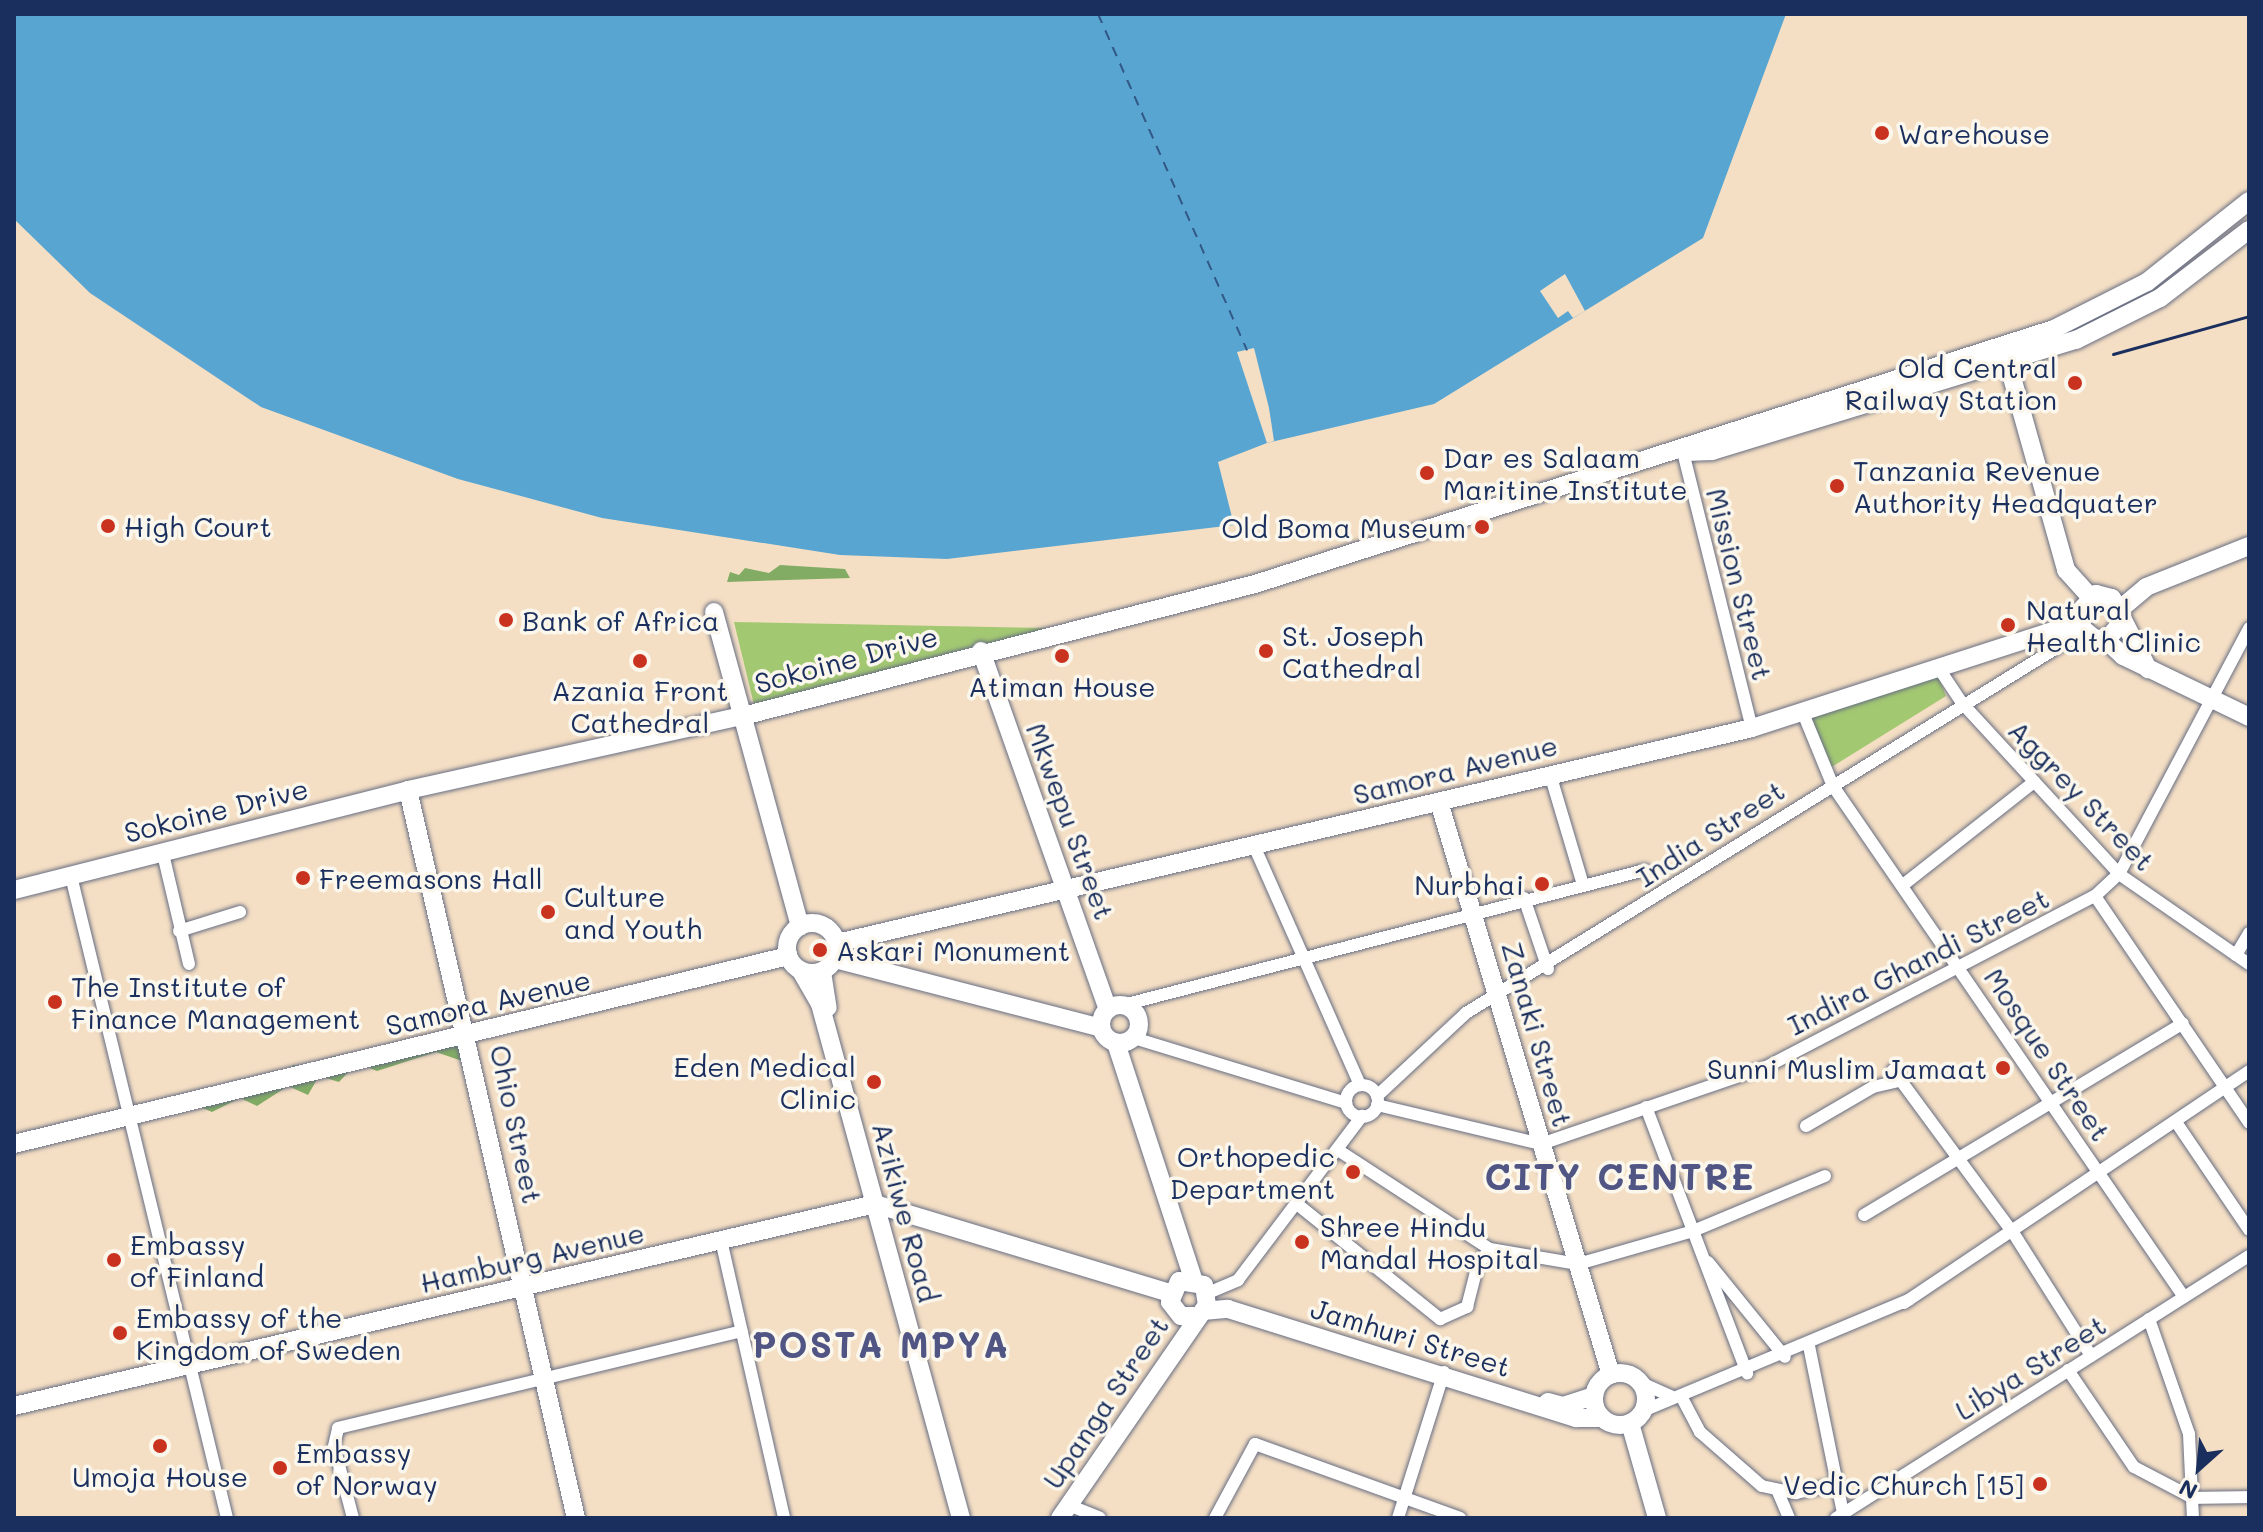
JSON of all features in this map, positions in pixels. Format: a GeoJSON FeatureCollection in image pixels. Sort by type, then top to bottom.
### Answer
{"type":"FeatureCollection","features":[{"type":"Feature","properties":{"kind":"street"},"geometry":{"type":"LineString","coordinates":[[2006,354],[2116,301],[2249,201]]}},
{"type":"Feature","properties":{"kind":"street"},"geometry":{"type":"LineString","coordinates":[[2006,354],[2130,316],[2249,230]]}},
{"type":"Feature","properties":{"kind":"street"},"geometry":{"type":"LineString","coordinates":[[2006,354],[2066,570],[2090,597],[2118,610],[2148,669]]}},
{"type":"Feature","properties":{"kind":"street","name":"Sokoine Drive"},"geometry":{"type":"LineString","coordinates":[[14,890],[408,790],[743,716],[1072,627],[1255,584],[1683,452],[1712,451],[2006,354]]}},
{"type":"Feature","properties":{"kind":"street","name":"Mission Street"},"geometry":{"type":"LineString","coordinates":[[1683,452],[1752,728]]}},
{"type":"Feature","properties":{"kind":"street"},"geometry":{"type":"LineString","coordinates":[[2105,639],[2118,610],[2146,587],[2249,546]]}},
{"type":"Feature","properties":{"kind":"street"},"geometry":{"type":"LineString","coordinates":[[2090,597],[2082,626],[2148,669],[2212,695],[2249,717]]}},
{"type":"Feature","properties":{"kind":"street"},"geometry":{"type":"LineString","coordinates":[[714,612],[800,926]]}},
{"type":"Feature","properties":{"kind":"street","name":"Samora Avenue"},"geometry":{"type":"LineString","coordinates":[[831,958],[1068,889],[1255,848],[1550,774],[1752,728],[1938,667],[2082,626]]}},
{"type":"Feature","properties":{"kind":"street","name":"India Street"},"geometry":{"type":"LineString","coordinates":[[1362,1116],[1466,1013],[1548,969],[2082,626]]}},
{"type":"Feature","properties":{"kind":"street","name":"Indira Ghandi Street"},"geometry":{"type":"LineString","coordinates":[[1541,1144],[1766,1067],[2095,896],[2119,874],[2249,628]]}},
{"type":"Feature","properties":{"kind":"street","name":"Mkwepu Street"},"geometry":{"type":"LineString","coordinates":[[981,651],[1068,889],[1116,1007],[1138,1016],[1125,1040],[1193,1279]]}},
{"type":"Feature","properties":{"kind":"street","name":"Aggrey Street"},"geometry":{"type":"LineString","coordinates":[[1938,667],[1962,703],[2119,874],[2249,964]]}},
{"type":"Feature","properties":{"kind":"street","name":"Mosque Street"},"geometry":{"type":"LineString","coordinates":[[1803,713],[1833,786],[2184,1297]]}},
{"type":"Feature","properties":{"kind":"street"},"geometry":{"type":"LineString","coordinates":[[1550,774],[1583,885]]}},
{"type":"Feature","properties":{"kind":"street"},"geometry":{"type":"LineString","coordinates":[[1903,885],[2034,782]]}},
{"type":"Feature","properties":{"kind":"street","name":"Ohio Street"},"geometry":{"type":"LineString","coordinates":[[408,790],[470,1035],[522,1287],[576,1518]]}},
{"type":"Feature","properties":{"kind":"street","name":"Zanaki Street"},"geometry":{"type":"LineString","coordinates":[[1439,802],[1611,1375]]}},
{"type":"Feature","properties":{"kind":"street"},"geometry":{"type":"LineString","coordinates":[[1255,848],[1301,964],[1360,1085],[1377,1100],[1541,1144]]}},
{"type":"Feature","properties":{"kind":"street"},"geometry":{"type":"LineString","coordinates":[[163,854],[189,964]]}},
{"type":"Feature","properties":{"kind":"street"},"geometry":{"type":"LineString","coordinates":[[831,958],[820,925],[800,926],[787,941],[788,956],[801,971],[831,958],[1101,1028],[1116,1007],[1301,964],[1524,898],[1645,870]]}},
{"type":"Feature","properties":{"kind":"street"},"geometry":{"type":"LineString","coordinates":[[71,876],[134,1115],[227,1518]]}},
{"type":"Feature","properties":{"kind":"street"},"geometry":{"type":"LineString","coordinates":[[2095,896],[2183,1023],[2222,1089],[2249,1123]]}},
{"type":"Feature","properties":{"kind":"street"},"geometry":{"type":"LineString","coordinates":[[1524,898],[1548,969]]}},
{"type":"Feature","properties":{"kind":"street"},"geometry":{"type":"LineString","coordinates":[[179,931],[240,912]]}},
{"type":"Feature","properties":{"kind":"street"},"geometry":{"type":"LineString","coordinates":[[2236,955],[2249,933]]}},
{"type":"Feature","properties":{"kind":"street","name":"Samora Avenue"},"geometry":{"type":"LineString","coordinates":[[14,1144],[788,956]]}},
{"type":"Feature","properties":{"kind":"street","name":"Azikiwe Road"},"geometry":{"type":"LineString","coordinates":[[831,958],[879,1204],[961,1518]]}},
{"type":"Feature","properties":{"kind":"street","name":"Azikiwe Road"},"geometry":{"type":"LineString","coordinates":[[801,971],[820,1004],[973,1518]]}},
{"type":"Feature","properties":{"kind":"street"},"geometry":{"type":"LineString","coordinates":[[1864,1215],[2054,1106],[2183,1023]]}},
{"type":"Feature","properties":{"kind":"street","name":"Mkwepu Street"},"geometry":{"type":"LineString","coordinates":[[1101,1028],[1125,1040]]}},
{"type":"Feature","properties":{"kind":"street"},"geometry":{"type":"LineString","coordinates":[[1125,1040],[1346,1103],[1362,1116],[1341,1152],[1238,1280],[1199,1307]]}},
{"type":"Feature","properties":{"kind":"street"},"geometry":{"type":"LineString","coordinates":[[1893,1070],[2014,1234],[2091,1356]]}},
{"type":"Feature","properties":{"kind":"street"},"geometry":{"type":"LineString","coordinates":[[1637,1417],[1676,1396],[1747,1373],[1908,1301],[2014,1234],[2249,1071]]}},
{"type":"Feature","properties":{"kind":"street"},"geometry":{"type":"LineString","coordinates":[[1806,1126],[1873,1087],[1903,1080]]}},
{"type":"Feature","properties":{"kind":"street"},"geometry":{"type":"LineString","coordinates":[[1346,1103],[1360,1085]]}},
{"type":"Feature","properties":{"kind":"street"},"geometry":{"type":"LineString","coordinates":[[1646,1107],[1747,1373]]}},
{"type":"Feature","properties":{"kind":"street"},"geometry":{"type":"LineString","coordinates":[[2176,1122],[2249,1230]]}},
{"type":"Feature","properties":{"kind":"street"},"geometry":{"type":"LineString","coordinates":[[1341,1152],[1490,1249],[1578,1264],[1693,1231],[1825,1176]]}},
{"type":"Feature","properties":{"kind":"street"},"geometry":{"type":"LineString","coordinates":[[879,1204],[1170,1293],[1199,1307]]}},
{"type":"Feature","properties":{"kind":"street","name":"Hamburg Avenue"},"geometry":{"type":"LineString","coordinates":[[14,1406],[879,1204]]}},
{"type":"Feature","properties":{"kind":"street"},"geometry":{"type":"LineString","coordinates":[[1297,1204],[1440,1319],[1467,1307],[1478,1264],[1490,1249]]}},
{"type":"Feature","properties":{"kind":"street"},"geometry":{"type":"LineString","coordinates":[[721,1240],[784,1518]]}},
{"type":"Feature","properties":{"kind":"street","name":"Libya Street"},"geometry":{"type":"LineString","coordinates":[[1840,1516],[2249,1256]]}},
{"type":"Feature","properties":{"kind":"street"},"geometry":{"type":"LineString","coordinates":[[1703,1257],[1785,1357]]}},
{"type":"Feature","properties":{"kind":"street"},"geometry":{"type":"LineString","coordinates":[[1170,1293],[1179,1281],[1193,1279],[1199,1307]]}},
{"type":"Feature","properties":{"kind":"street","name":"Upanga Street"},"geometry":{"type":"LineString","coordinates":[[1065,1512],[1181,1339],[1199,1307]]}},
{"type":"Feature","properties":{"kind":"street","name":"Jamhuri Street"},"geometry":{"type":"LineString","coordinates":[[1199,1307],[1563,1406],[1594,1396]]}},
{"type":"Feature","properties":{"kind":"street"},"geometry":{"type":"LineString","coordinates":[[2149,1319],[2189,1434],[2193,1518]]}},
{"type":"Feature","properties":{"kind":"street"},"geometry":{"type":"LineString","coordinates":[[353,1518],[334,1446],[338,1428],[742,1331]]}},
{"type":"Feature","properties":{"kind":"street"},"geometry":{"type":"LineString","coordinates":[[1809,1346],[1840,1516]]}},
{"type":"Feature","properties":{"kind":"street"},"geometry":{"type":"LineString","coordinates":[[2068,1370],[2126,1461],[2193,1498],[2249,1497]]}},
{"type":"Feature","properties":{"kind":"street"},"geometry":{"type":"LineString","coordinates":[[1398,1518],[1443,1374]]}},
{"type":"Feature","properties":{"kind":"street","name":"Jamhuri Street"},"geometry":{"type":"LineString","coordinates":[[1443,1374],[1576,1418],[1637,1417]]}},
{"type":"Feature","properties":{"kind":"street"},"geometry":{"type":"LineString","coordinates":[[1602,1418],[1594,1396],[1611,1375],[1676,1396],[1715,1449],[1778,1492],[1789,1518]]}},
{"type":"Feature","properties":{"kind":"street"},"geometry":{"type":"LineString","coordinates":[[1639,1382],[1637,1417],[1657,1518]]}},
{"type":"Feature","properties":{"kind":"street"},"geometry":{"type":"LineString","coordinates":[[1215,1518],[1255,1444],[1460,1518]]}},
{"type":"Feature","properties":{"kind":"street"},"geometry":{"type":"LineString","coordinates":[[1778,1492],[1834,1485]]}},
{"type":"Feature","properties":{"kind":"street"},"geometry":{"type":"LineString","coordinates":[[1065,1512],[1100,1518]]}},
{"type":"Feature","properties":{"kind":"green space"},"geometry":{"type":"Polygon","coordinates":[[[780,565],[845,569],[850,578],[727,582],[730,572],[739,575],[745,568],[769,573],[780,565]]]}},
{"type":"Feature","properties":{"kind":"green space"},"geometry":{"type":"Polygon","coordinates":[[[734,622],[1048,628],[755,709],[734,622]]]}},
{"type":"Feature","properties":{"kind":"green space"},"geometry":{"type":"Polygon","coordinates":[[[1937,673],[1946,696],[1830,768],[1808,717],[1937,673]]]}},
{"type":"Feature","properties":{"kind":"green space"},"geometry":{"type":"Polygon","coordinates":[[[459,1031],[462,1061],[436,1052],[377,1071],[357,1063],[339,1082],[319,1076],[308,1095],[288,1086],[257,1106],[240,1098],[212,1112],[188,1102],[172,1115],[152,1109],[240,1090],[256,1076],[286,1078],[293,1065],[321,1068],[333,1056],[360,1057],[459,1031]]]}},
{"type":"Feature","properties":{"kind":"water"},"geometry":{"type":"Polygon","coordinates":[[[14,14],[1786,14],[1703,238],[1434,404],[1267,443],[1218,462],[1234,525],[947,559],[840,555],[602,518],[458,479],[261,407],[90,293],[14,219],[14,14]]]}},
{"type":"Feature","properties":{"kind":"pier"},"geometry":{"type":"Polygon","coordinates":[[[1565,274],[1585,311],[1573,318],[1568,311],[1558,318],[1540,291],[1565,274]]]}},
{"type":"Feature","properties":{"kind":"pier"},"geometry":{"type":"Polygon","coordinates":[[[1254,348],[1274,441],[1267,443],[1237,352],[1254,348]]]}},
{"type":"Feature","properties":{"kind":"ferry route"},"geometry":{"type":"LineString","coordinates":[[1098,14],[1247,350]]}},
{"type":"Feature","properties":{"kind":"railway"},"geometry":{"type":"LineString","coordinates":[[2113,354],[2249,316]]}},
{"type":"Feature","properties":{"kind":"place","name":"Warehouse"},"geometry":{"type":"Point","coordinates":[1882,133]}},
{"type":"Feature","properties":{"kind":"place","name":"Old Central Railway Station"},"geometry":{"type":"Point","coordinates":[2075,383]}},
{"type":"Feature","properties":{"kind":"place","name":"Dar es Salaam Maritine Institute"},"geometry":{"type":"Point","coordinates":[1427,473]}},
{"type":"Feature","properties":{"kind":"place","name":"Tanzania Revenue Authority Headquater"},"geometry":{"type":"Point","coordinates":[1837,486]}},
{"type":"Feature","properties":{"kind":"place","name":"High Court"},"geometry":{"type":"Point","coordinates":[108,526]}},
{"type":"Feature","properties":{"kind":"place","name":"Old Boma Museum"},"geometry":{"type":"Point","coordinates":[1482,527]}},
{"type":"Feature","properties":{"kind":"place","name":"Bank of Africa"},"geometry":{"type":"Point","coordinates":[506,620]}},
{"type":"Feature","properties":{"kind":"place","name":"Natural Health Clinic"},"geometry":{"type":"Point","coordinates":[2008,625]}},
{"type":"Feature","properties":{"kind":"place","name":"St. Joseph Cathedral"},"geometry":{"type":"Point","coordinates":[1266,651]}},
{"type":"Feature","properties":{"kind":"place","name":"Atiman House"},"geometry":{"type":"Point","coordinates":[1062,656]}},
{"type":"Feature","properties":{"kind":"place","name":"Azania Front Cathedral"},"geometry":{"type":"Point","coordinates":[640,661]}},
{"type":"Feature","properties":{"kind":"place","name":"Freemasons Hall"},"geometry":{"type":"Point","coordinates":[303,878]}},
{"type":"Feature","properties":{"kind":"place","name":"Nurbhai"},"geometry":{"type":"Point","coordinates":[1542,884]}},
{"type":"Feature","properties":{"kind":"place","name":"Culture and Youth"},"geometry":{"type":"Point","coordinates":[548,912]}},
{"type":"Feature","properties":{"kind":"place","name":"Askari Monument"},"geometry":{"type":"Point","coordinates":[820,950]}},
{"type":"Feature","properties":{"kind":"place","name":"The Institute of Finance Management"},"geometry":{"type":"Point","coordinates":[55,1002]}},
{"type":"Feature","properties":{"kind":"place","name":"Sunni Muslim Jamaat"},"geometry":{"type":"Point","coordinates":[2003,1068]}},
{"type":"Feature","properties":{"kind":"place","name":"Eden Medical Clinic"},"geometry":{"type":"Point","coordinates":[874,1082]}},
{"type":"Feature","properties":{"kind":"place","name":"Orthopedic Department"},"geometry":{"type":"Point","coordinates":[1353,1172]}},
{"type":"Feature","properties":{"kind":"place","name":"Shree Hindu Mandal Hospital"},"geometry":{"type":"Point","coordinates":[1302,1242]}},
{"type":"Feature","properties":{"kind":"place","name":"Embassy of Finland"},"geometry":{"type":"Point","coordinates":[114,1260]}},
{"type":"Feature","properties":{"kind":"place","name":"Embassy of the Kingdom of Sweden"},"geometry":{"type":"Point","coordinates":[120,1333]}},
{"type":"Feature","properties":{"kind":"place","name":"Umoja House"},"geometry":{"type":"Point","coordinates":[160,1446]}},
{"type":"Feature","properties":{"kind":"place","name":"Embassy of Norway"},"geometry":{"type":"Point","coordinates":[280,1468]}},
{"type":"Feature","properties":{"kind":"place","name":"Vedic Church [15]"},"geometry":{"type":"Point","coordinates":[2040,1484]}},
{"type":"Feature","properties":{"kind":"district","name":"CITY CENTRE"},"geometry":{"type":"Point","coordinates":[1620,1176]}},
{"type":"Feature","properties":{"kind":"district","name":"POSTA MPYA"},"geometry":{"type":"Point","coordinates":[881,1344]}}]}
